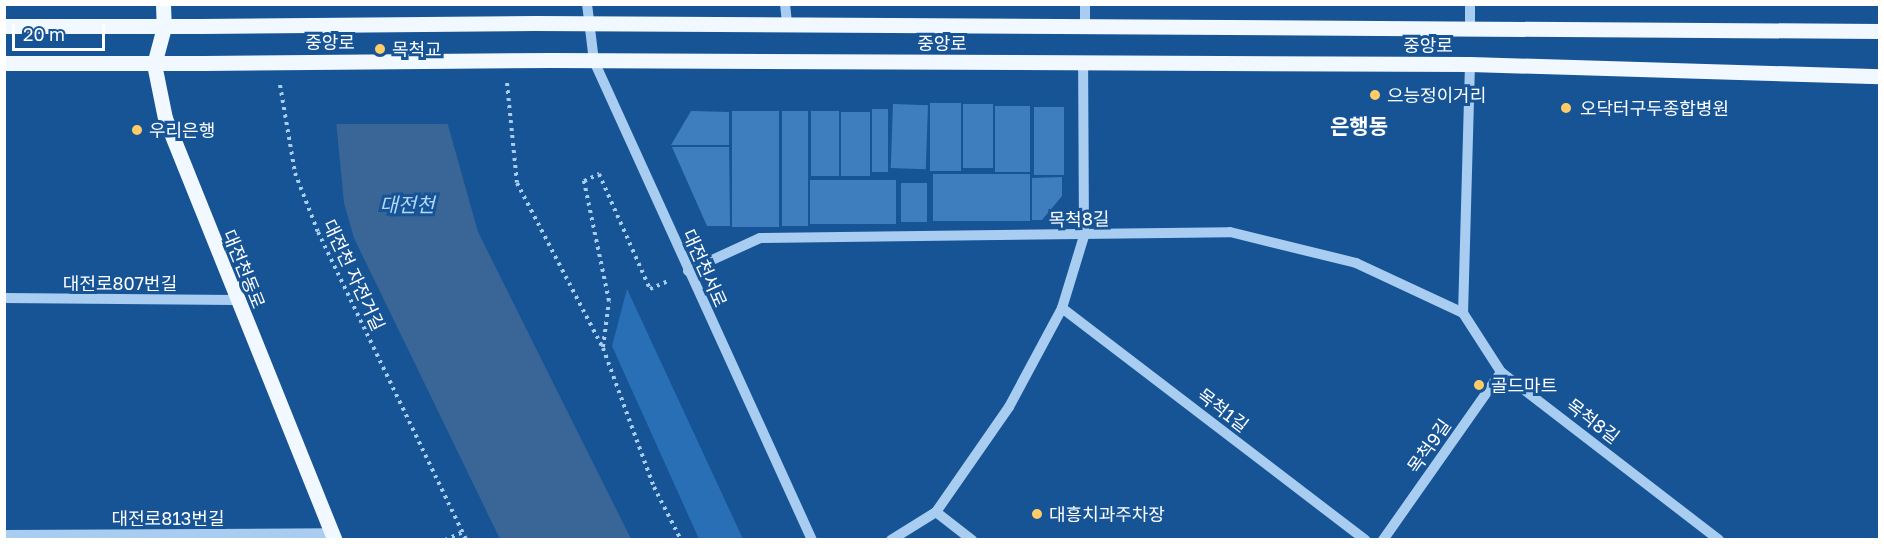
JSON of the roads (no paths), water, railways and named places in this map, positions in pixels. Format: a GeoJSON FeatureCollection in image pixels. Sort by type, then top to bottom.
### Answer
{"type":"FeatureCollection","features":[{"type":"Feature","properties":{"kind":"main road","name":"대전천동로"},"geometry":{"type":"LineString","coordinates":[[162,4],[164,27],[154,64],[165,118],[235,300],[334,536]]}},
{"type":"Feature","properties":{"kind":"main road","name":"중앙로"},"geometry":{"type":"LineString","coordinates":[[4,26],[164,27],[589,23],[1880,31]]}},
{"type":"Feature","properties":{"kind":"main road","name":"중앙로"},"geometry":{"type":"LineString","coordinates":[[4,63],[154,64],[551,60],[1470,64],[1880,76]]}},
{"type":"Feature","properties":{"kind":"street","name":"대전천서로"},"geometry":{"type":"LineString","coordinates":[[586,4],[594,61],[812,540]]}},
{"type":"Feature","properties":{"kind":"street"},"geometry":{"type":"LineString","coordinates":[[785,4],[787,24]]}},
{"type":"Feature","properties":{"kind":"street"},"geometry":{"type":"LineString","coordinates":[[1085,4],[1085,26]]}},
{"type":"Feature","properties":{"kind":"street"},"geometry":{"type":"LineString","coordinates":[[1470,4],[1470,27]]}},
{"type":"Feature","properties":{"kind":"street"},"geometry":{"type":"LineString","coordinates":[[891,540],[936,512],[1009,408],[1062,308],[1084,236],[1083,64]]}},
{"type":"Feature","properties":{"kind":"street"},"geometry":{"type":"LineString","coordinates":[[1463,313],[1470,64]]}},
{"type":"Feature","properties":{"kind":"street","name":"목척8길"},"geometry":{"type":"LineString","coordinates":[[688,271],[760,238],[1084,236],[1230,232],[1356,263],[1463,313],[1501,372],[1719,540]]}},
{"type":"Feature","properties":{"kind":"street","name":"대전로807번길"},"geometry":{"type":"LineString","coordinates":[[4,298],[235,300]]}},
{"type":"Feature","properties":{"kind":"street","name":"목척1길"},"geometry":{"type":"LineString","coordinates":[[1062,308],[1365,540]]}},
{"type":"Feature","properties":{"kind":"street","name":"목척9길"},"geometry":{"type":"LineString","coordinates":[[1383,540],[1501,372]]}},
{"type":"Feature","properties":{"kind":"street"},"geometry":{"type":"LineString","coordinates":[[936,512],[972,540]]}},
{"type":"Feature","properties":{"kind":"street","name":"대전로813번길"},"geometry":{"type":"LineString","coordinates":[[4,535],[334,536]]}},
{"type":"Feature","properties":{"kind":"water","name":"대전천"},"geometry":{"type":"Polygon","coordinates":[[[328,38],[439,93],[478,232],[631,539],[500,539],[354,238],[344,203],[328,38]]]}},
{"type":"Feature","properties":{"kind":"place","name":"목척교"},"geometry":{"type":"Point","coordinates":[380,49]}},
{"type":"Feature","properties":{"kind":"place","name":"으능정이거리"},"geometry":{"type":"Point","coordinates":[1375,95]}},
{"type":"Feature","properties":{"kind":"place","name":"오닥터구두종합병원"},"geometry":{"type":"Point","coordinates":[1566,108]}},
{"type":"Feature","properties":{"kind":"place","name":"우리은행"},"geometry":{"type":"Point","coordinates":[137,130]}},
{"type":"Feature","properties":{"kind":"place","name":"골드마트"},"geometry":{"type":"Point","coordinates":[1479,385]}},
{"type":"Feature","properties":{"kind":"place","name":"대흥치과주차장"},"geometry":{"type":"Point","coordinates":[1037,514]}},
{"type":"Feature","properties":{"kind":"district","name":"은행동"},"geometry":{"type":"Point","coordinates":[1359,126]}}]}
